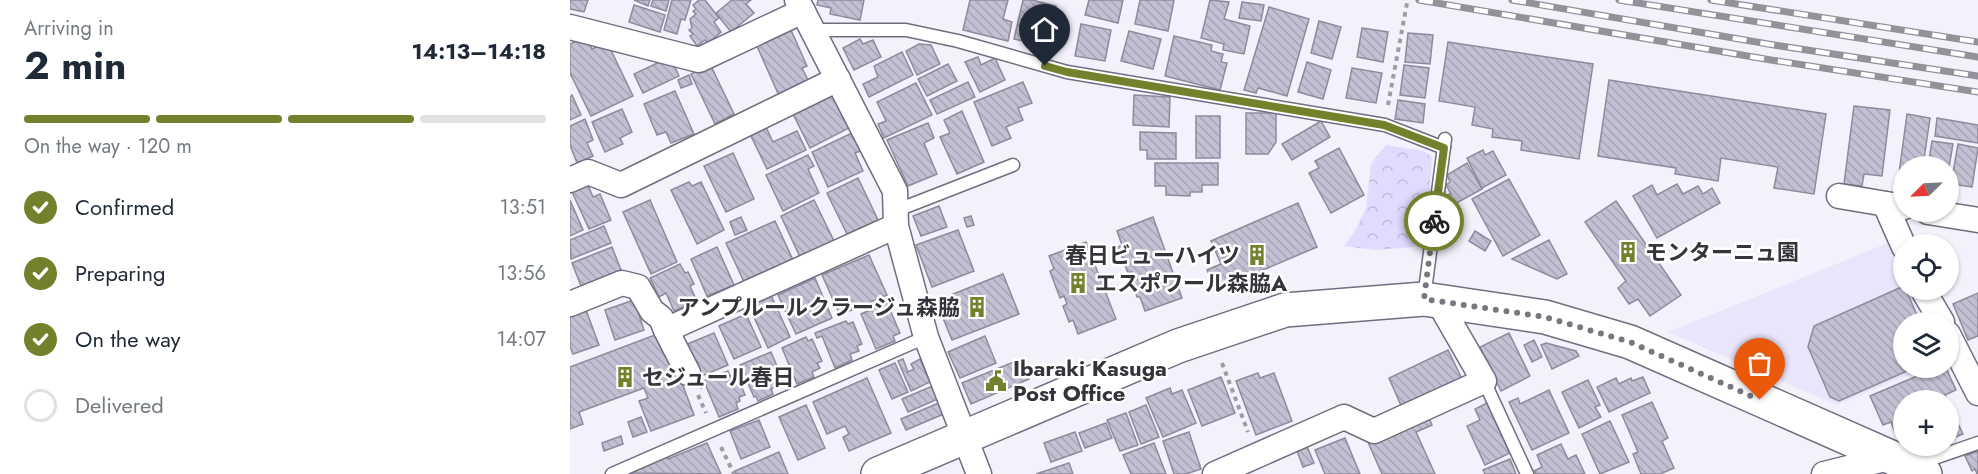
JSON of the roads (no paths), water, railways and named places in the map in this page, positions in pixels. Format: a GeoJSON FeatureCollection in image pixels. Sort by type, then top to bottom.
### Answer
{"type":"FeatureCollection","features":[{"type":"Feature","properties":{"kind":"street"},"geometry":{"type":"LineString","coordinates":[[570,27],[699,60],[804,13],[895,191],[896,218],[926,337],[979,474]]}},
{"type":"Feature","properties":{"kind":"street"},"geometry":{"type":"LineString","coordinates":[[570,180],[588,172],[621,185],[838,79]]}},
{"type":"Feature","properties":{"kind":"street"},"geometry":{"type":"LineString","coordinates":[[1839,196],[1893,206]]}},
{"type":"Feature","properties":{"kind":"street"},"geometry":{"type":"LineString","coordinates":[[1959,217],[1978,220]]}},
{"type":"Feature","properties":{"kind":"street"},"geometry":{"type":"LineString","coordinates":[[666,330],[896,218]]}},
{"type":"Feature","properties":{"kind":"street"},"geometry":{"type":"LineString","coordinates":[[570,304],[622,283],[638,287],[652,311],[661,318],[688,373]]}},
{"type":"Feature","properties":{"kind":"street"},"geometry":{"type":"LineString","coordinates":[[1215,474],[1344,417],[1374,431],[1484,381],[1431,300]]}},
{"type":"Feature","properties":{"kind":"street"},"geometry":{"type":"LineString","coordinates":[[878,474],[1178,345],[1285,309],[1431,300],[1545,317],[1630,342],[1909,466]]}},
{"type":"Feature","properties":{"kind":"street"},"geometry":{"type":"LineString","coordinates":[[1959,352],[1978,393]]}},
{"type":"Feature","properties":{"kind":"street"},"geometry":{"type":"LineString","coordinates":[[1824,474],[1909,466]]}},
{"type":"Feature","properties":{"kind":"lane"},"geometry":{"type":"LineString","coordinates":[[804,13],[958,41],[1067,72],[1384,125],[1444,143],[1431,300]]}},
{"type":"Feature","properties":{"kind":"lane"},"geometry":{"type":"LineString","coordinates":[[896,218],[1012,165]]}},
{"type":"Feature","properties":{"kind":"lane"},"geometry":{"type":"LineString","coordinates":[[612,474],[926,337]]}},
{"type":"Feature","properties":{"kind":"lane"},"geometry":{"type":"LineString","coordinates":[[1484,381],[1527,474]]}},
{"type":"Feature","properties":{"kind":"lane"},"geometry":{"type":"LineString","coordinates":[[1909,466],[1978,443]]}},
{"type":"Feature","properties":{"kind":"railway"},"geometry":{"type":"LineString","coordinates":[[1419,0],[1771,60],[1978,92]]}},
{"type":"Feature","properties":{"kind":"railway"},"geometry":{"type":"LineString","coordinates":[[1512,0],[1774,45],[1978,76]]}},
{"type":"Feature","properties":{"kind":"railway"},"geometry":{"type":"LineString","coordinates":[[1619,0],[1978,57]]}},
{"type":"Feature","properties":{"kind":"railway"},"geometry":{"type":"LineString","coordinates":[[1711,0],[1978,42]]}},
{"type":"Feature","properties":{"kind":"place","name":"モンターニュ園"},"geometry":{"type":"Point","coordinates":[1628,252]}},
{"type":"Feature","properties":{"kind":"place","name":"春日ビューハイツ"},"geometry":{"type":"Point","coordinates":[1257,255]}},
{"type":"Feature","properties":{"kind":"place","name":"エスポワール森脇A"},"geometry":{"type":"Point","coordinates":[1078,283]}},
{"type":"Feature","properties":{"kind":"place","name":"アンプルールクラージュ森脇"},"geometry":{"type":"Point","coordinates":[977,307]}},
{"type":"Feature","properties":{"kind":"place","name":"セジュール春日"},"geometry":{"type":"Point","coordinates":[625,377]}},
{"type":"Feature","properties":{"kind":"place","name":"Ibaraki Kasuga Post Office"},"geometry":{"type":"Point","coordinates":[996,381]}}]}
